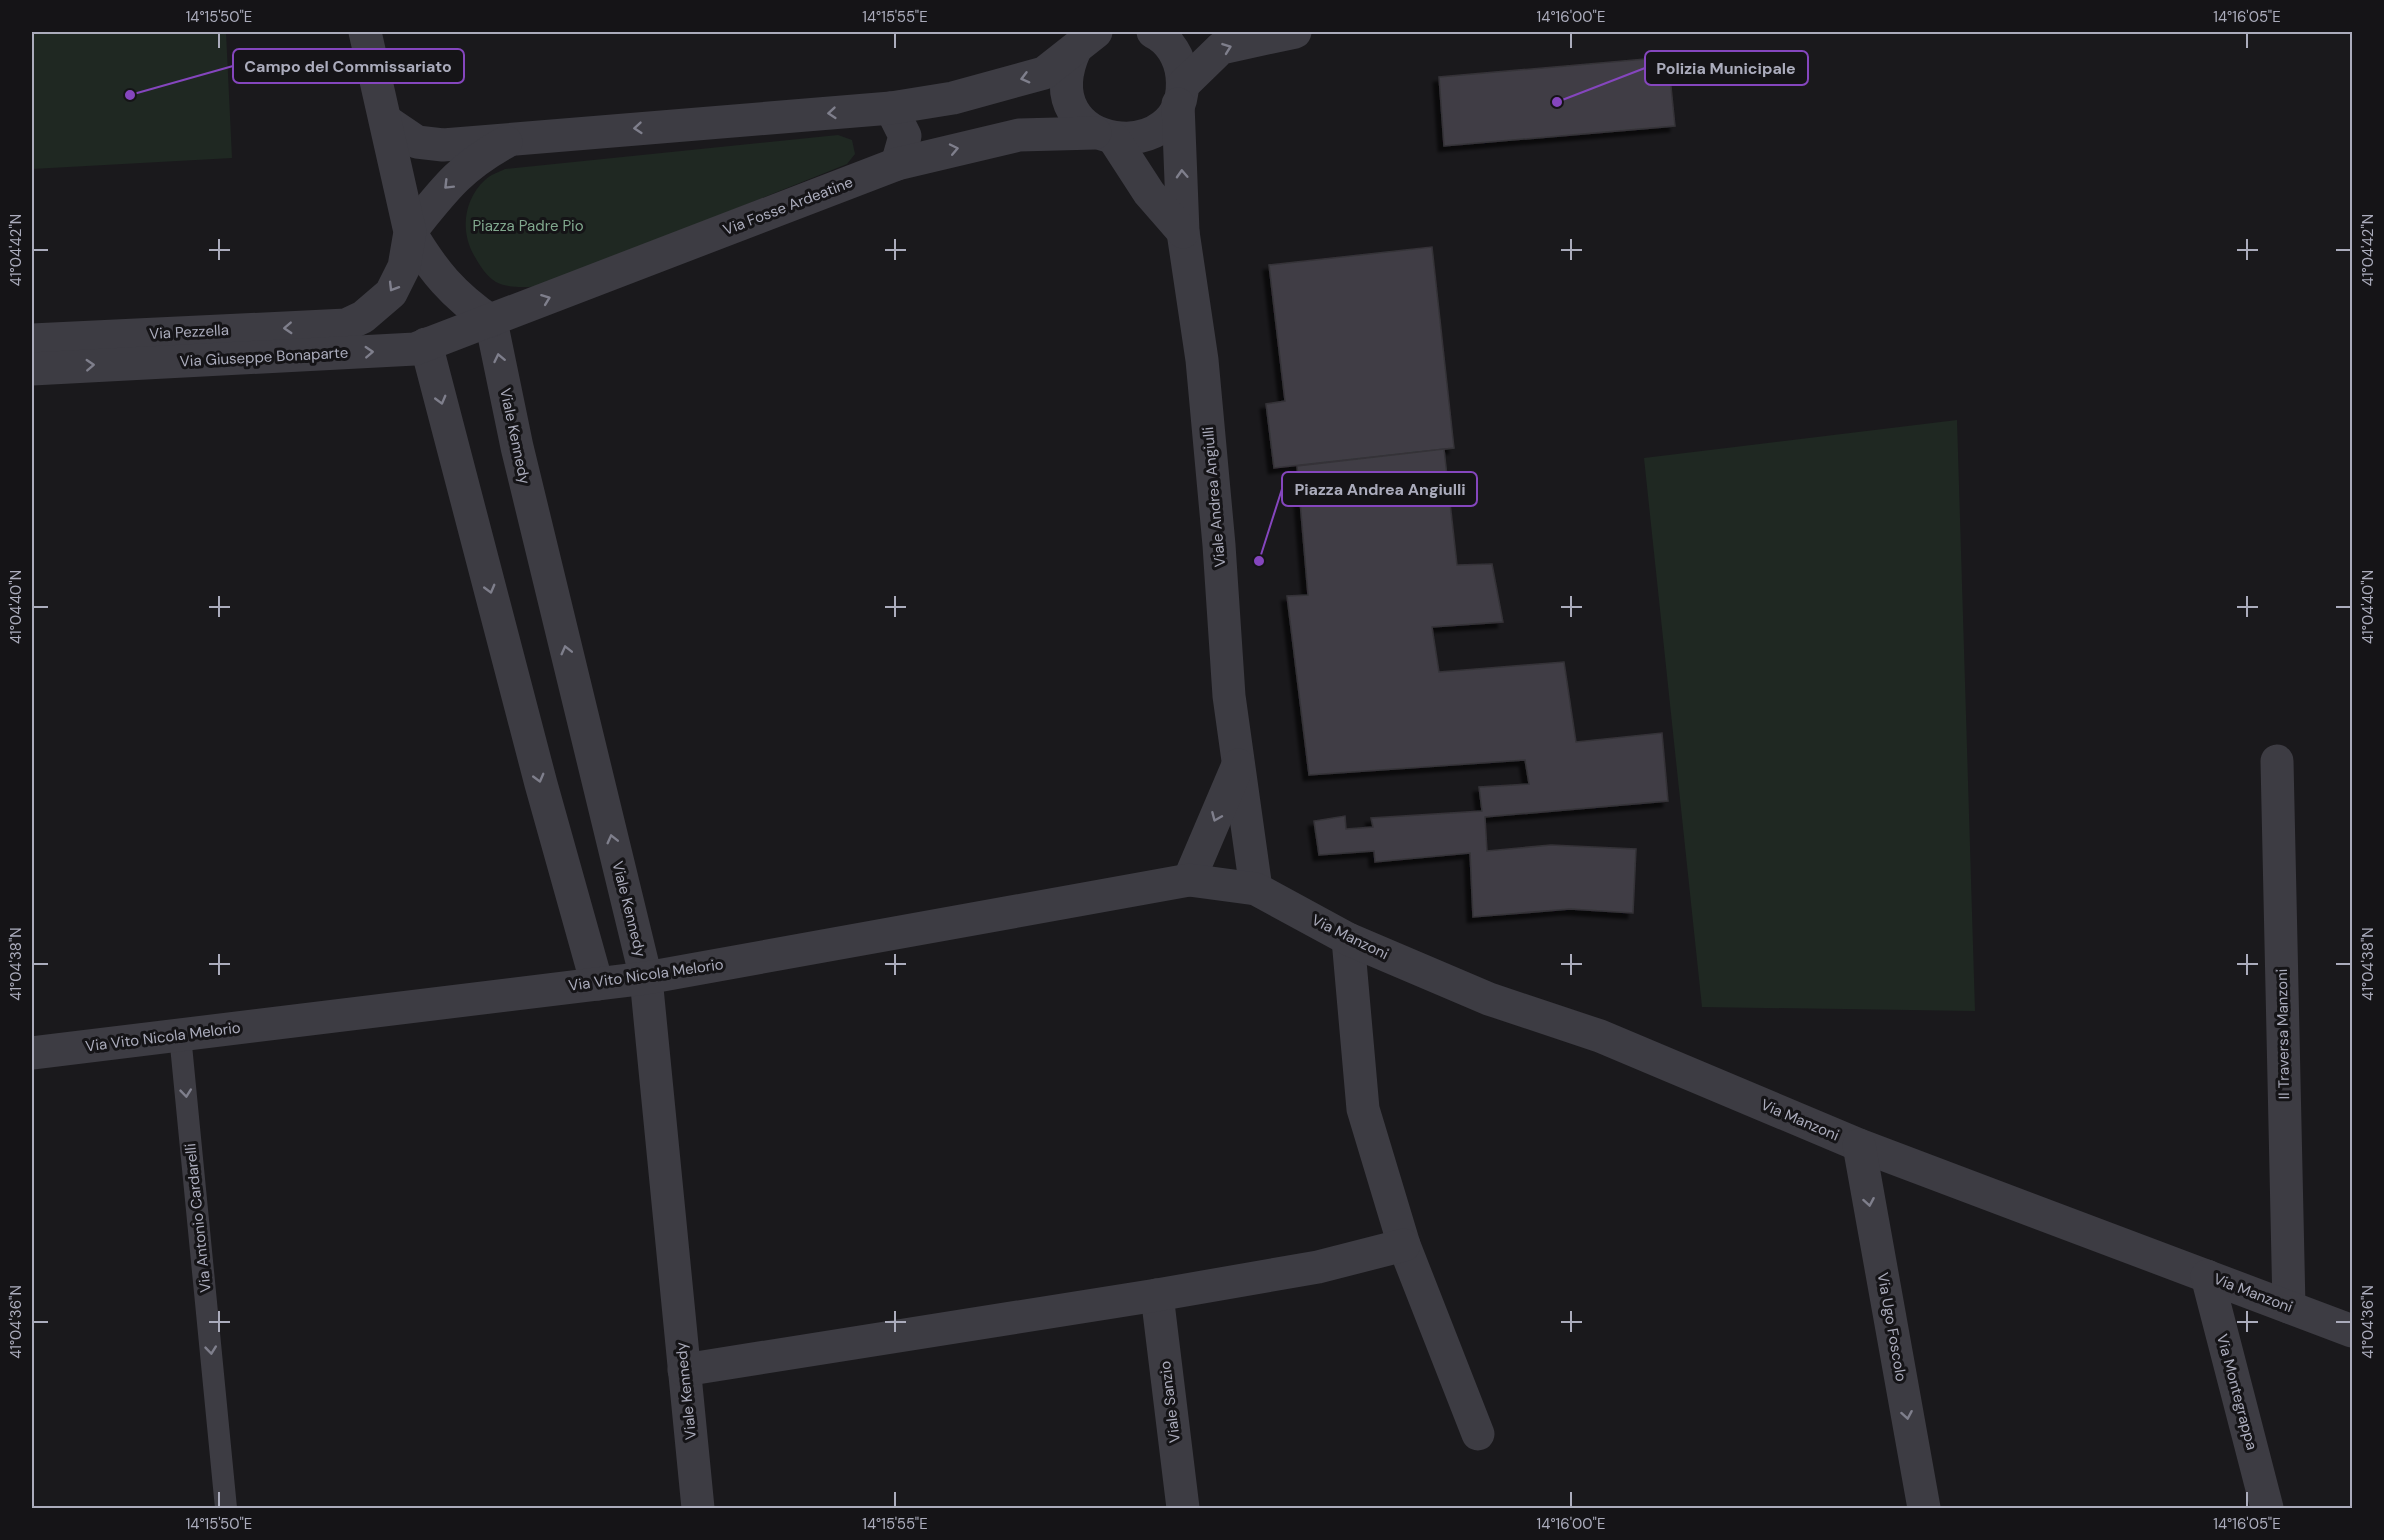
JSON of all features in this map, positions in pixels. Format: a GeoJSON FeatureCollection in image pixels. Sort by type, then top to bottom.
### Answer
{"type":"FeatureCollection","features":[{"type":"Feature","properties":{"kind":"street"},"geometry":{"type":"LineString","coordinates":[[365,32],[410,232],[430,266],[461,300],[491,321]]}},
{"type":"Feature","properties":{"kind":"street"},"geometry":{"type":"LineString","coordinates":[[1153,32],[1173,49],[1181,66],[1181,95]]}},
{"type":"Feature","properties":{"kind":"street","name":"Via Fosse Ardeatine"},"geometry":{"type":"LineString","coordinates":[[491,321],[897,164],[1019,135],[1105,136],[1134,139],[1152,133],[1168,121],[1181,95],[1221,48],[1295,32]]}},
{"type":"Feature","properties":{"kind":"street"},"geometry":{"type":"LineString","coordinates":[[386,121],[417,142],[443,145],[891,108],[953,98],[1044,73],[1085,41]]}},
{"type":"Feature","properties":{"kind":"street"},"geometry":{"type":"LineString","coordinates":[[1085,41],[1067,67],[1066,86],[1070,105],[1080,121],[1105,136],[1183,232]]}},
{"type":"Feature","properties":{"kind":"street","name":"Viale Andrea Angiulli"},"geometry":{"type":"LineString","coordinates":[[1181,95],[1183,232],[1202,360],[1229,696],[1256,888]]}},
{"type":"Feature","properties":{"kind":"street"},"geometry":{"type":"LineString","coordinates":[[891,108],[905,136],[904,149],[897,164]]}},
{"type":"Feature","properties":{"kind":"street"},"geometry":{"type":"LineString","coordinates":[[410,232],[445,187],[469,165],[512,138]]}},
{"type":"Feature","properties":{"kind":"street","name":"Via Pezzella"},"geometry":{"type":"LineString","coordinates":[[32,340],[346,325],[363,317],[391,293],[404,267],[410,232]]}},
{"type":"Feature","properties":{"kind":"street","name":"Via Giuseppe Bonaparte"},"geometry":{"type":"LineString","coordinates":[[32,369],[415,350],[491,321]]}},
{"type":"Feature","properties":{"kind":"street","name":"Viale Kennedy"},"geometry":{"type":"LineString","coordinates":[[491,321],[517,447],[646,978],[698,1509]]}},
{"type":"Feature","properties":{"kind":"street"},"geometry":{"type":"LineString","coordinates":[[426,344],[541,784],[597,984]]}},
{"type":"Feature","properties":{"kind":"street","name":"II Traversa Manzoni"},"geometry":{"type":"LineString","coordinates":[[2277,760],[2289,1307]]}},
{"type":"Feature","properties":{"kind":"street"},"geometry":{"type":"LineString","coordinates":[[1190,880],[1239,763]]}},
{"type":"Feature","properties":{"kind":"street","name":"Via Vito Nicola Melorio"},"geometry":{"type":"LineString","coordinates":[[32,1053],[646,978],[1190,880],[1256,888]]}},
{"type":"Feature","properties":{"kind":"street","name":"Via Manzoni"},"geometry":{"type":"LineString","coordinates":[[1256,888],[1348,939],[1489,999],[1600,1036],[1859,1144],[2352,1331]]}},
{"type":"Feature","properties":{"kind":"street"},"geometry":{"type":"LineString","coordinates":[[1348,939],[1363,1109],[1404,1245],[1478,1434]]}},
{"type":"Feature","properties":{"kind":"street","name":"Via Ugo Foscolo"},"geometry":{"type":"LineString","coordinates":[[1859,1144],[1924,1509]]}},
{"type":"Feature","properties":{"kind":"street"},"geometry":{"type":"LineString","coordinates":[[684,1370],[1157,1295],[1318,1267],[1404,1245]]}},
{"type":"Feature","properties":{"kind":"street","name":"Via Montegrappa"},"geometry":{"type":"LineString","coordinates":[[2207,1276],[2267,1509]]}},
{"type":"Feature","properties":{"kind":"street","name":"Viale Sanzio"},"geometry":{"type":"LineString","coordinates":[[1157,1295],[1184,1509]]}},
{"type":"Feature","properties":{"kind":"lane","name":"Via Antonio Cardarelli"},"geometry":{"type":"LineString","coordinates":[[180,1035],[226,1509]]}},
{"type":"Feature","properties":{"kind":"green space"},"geometry":{"type":"Polygon","coordinates":[[[32,32],[226,32],[232,158],[32,169],[32,32]]]}},
{"type":"Feature","properties":{"kind":"green space","name":"Piazza Padre Pio"},"geometry":{"type":"Polygon","coordinates":[[[838,135],[852,140],[855,154],[847,164],[543,286],[513,287],[496,282],[479,264],[467,238],[466,217],[472,197],[487,178],[505,169],[838,135]]]}},
{"type":"Feature","properties":{"kind":"green space"},"geometry":{"type":"Polygon","coordinates":[[[1957,420],[1975,1011],[1702,1007],[1644,458],[1957,420]]]}},
{"type":"Feature","properties":{"kind":"building"},"geometry":{"type":"Polygon","coordinates":[[[1668,57],[1675,126],[1444,146],[1439,77],[1668,57]]]}},
{"type":"Feature","properties":{"kind":"building"},"geometry":{"type":"Polygon","coordinates":[[[1432,247],[1454,448],[1274,468],[1266,404],[1285,401],[1269,265],[1432,247]]]}},
{"type":"Feature","properties":{"kind":"building"},"geometry":{"type":"Polygon","coordinates":[[[1444,449],[1457,565],[1492,564],[1503,622],[1432,627],[1439,672],[1564,662],[1576,742],[1662,733],[1668,801],[1485,817],[1487,851],[1551,845],[1636,849],[1633,913],[1570,909],[1473,917],[1470,853],[1375,862],[1374,851],[1319,855],[1314,821],[1345,816],[1346,829],[1373,827],[1371,818],[1482,811],[1479,787],[1529,784],[1525,760],[1309,775],[1287,596],[1308,595],[1297,466],[1444,449]]]}},
{"type":"Feature","properties":{"kind":"place","name":"Campo del Commissariato"},"geometry":{"type":"Point","coordinates":[130,95]}},
{"type":"Feature","properties":{"kind":"place","name":"Polizia Municipale"},"geometry":{"type":"Point","coordinates":[1557,102]}},
{"type":"Feature","properties":{"kind":"place","name":"Piazza Andrea Angiulli"},"geometry":{"type":"Point","coordinates":[1259,561]}}]}
